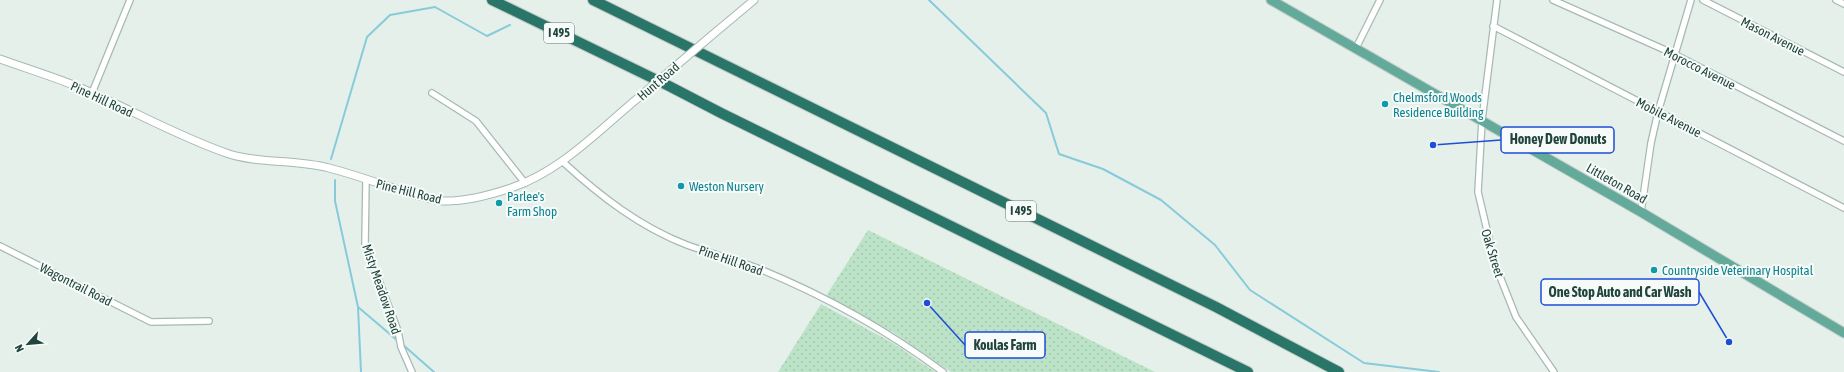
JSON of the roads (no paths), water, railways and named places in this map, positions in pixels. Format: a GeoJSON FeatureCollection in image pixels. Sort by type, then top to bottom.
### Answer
{"type":"FeatureCollection","features":[{"type":"Feature","properties":{"kind":"highway","name":"I 495"},"geometry":{"type":"LineString","coordinates":[[492,0],[667,84],[721,113],[1248,372]]}},
{"type":"Feature","properties":{"kind":"highway","name":"I 495"},"geometry":{"type":"LineString","coordinates":[[594,0],[1209,304],[1294,347],[1338,372]]}},
{"type":"Feature","properties":{"kind":"main road","name":"Littleton Road"},"geometry":{"type":"LineString","coordinates":[[1271,0],[1641,212],[1844,333]]}},
{"type":"Feature","properties":{"kind":"street"},"geometry":{"type":"LineString","coordinates":[[92,93],[130,0]]}},
{"type":"Feature","properties":{"kind":"street","name":"Hunt Road"},"geometry":{"type":"LineString","coordinates":[[562,162],[754,0]]}},
{"type":"Feature","properties":{"kind":"street"},"geometry":{"type":"LineString","coordinates":[[1356,48],[1380,0]]}},
{"type":"Feature","properties":{"kind":"street"},"geometry":{"type":"LineString","coordinates":[[1482,120],[1493,26],[1498,0]]}},
{"type":"Feature","properties":{"kind":"street","name":"Morocco Avenue"},"geometry":{"type":"LineString","coordinates":[[1552,0],[1674,54],[1844,141]]}},
{"type":"Feature","properties":{"kind":"street"},"geometry":{"type":"LineString","coordinates":[[1641,212],[1651,143],[1658,112],[1691,0]]}},
{"type":"Feature","properties":{"kind":"street","name":"Mason Avenue"},"geometry":{"type":"LineString","coordinates":[[1703,0],[1844,72]]}},
{"type":"Feature","properties":{"kind":"street"},"geometry":{"type":"LineString","coordinates":[[1836,0],[1844,4]]}},
{"type":"Feature","properties":{"kind":"street","name":"Mobile Avenue"},"geometry":{"type":"LineString","coordinates":[[1493,26],[1844,208]]}},
{"type":"Feature","properties":{"kind":"street","name":"Pine Hill Road"},"geometry":{"type":"LineString","coordinates":[[0,59],[92,93],[173,131],[227,153],[255,159],[311,164],[426,198],[450,201],[487,195],[525,183],[562,162],[614,205],[651,229],[688,245],[728,257],[762,270],[795,285],[905,344],[943,372]]}},
{"type":"Feature","properties":{"kind":"street"},"geometry":{"type":"LineString","coordinates":[[432,94],[476,121],[525,183]]}},
{"type":"Feature","properties":{"kind":"street","name":"Oak Street"},"geometry":{"type":"LineString","coordinates":[[1482,120],[1478,192],[1495,264],[1516,317],[1554,372]]}},
{"type":"Feature","properties":{"kind":"street","name":"Misty Meadow Road"},"geometry":{"type":"LineString","coordinates":[[366,180],[365,244],[412,372]]}},
{"type":"Feature","properties":{"kind":"street","name":"Wagontrail Road"},"geometry":{"type":"LineString","coordinates":[[0,246],[151,322],[209,321]]}},
{"type":"Feature","properties":{"kind":"waterway"},"geometry":{"type":"LineString","coordinates":[[929,0],[1046,113],[1059,154],[1103,169],[1161,200],[1215,245],[1250,290],[1364,363],[1439,372]]}},
{"type":"Feature","properties":{"kind":"waterway"},"geometry":{"type":"LineString","coordinates":[[331,159],[367,37],[390,15],[435,7],[487,36],[510,25]]}},
{"type":"Feature","properties":{"kind":"waterway"},"geometry":{"type":"LineString","coordinates":[[335,180],[335,201],[358,307],[361,372]]}},
{"type":"Feature","properties":{"kind":"waterway"},"geometry":{"type":"LineString","coordinates":[[358,307],[398,341]]}},
{"type":"Feature","properties":{"kind":"waterway"},"geometry":{"type":"LineString","coordinates":[[402,344],[434,372]]}},
{"type":"Feature","properties":{"kind":"place","name":"Chelmsford Woods Residence Building"},"geometry":{"type":"Point","coordinates":[1385,104]}},
{"type":"Feature","properties":{"kind":"place","name":"Honey Dew Donuts"},"geometry":{"type":"Point","coordinates":[1433,145]}},
{"type":"Feature","properties":{"kind":"place","name":"Weston Nursery"},"geometry":{"type":"Point","coordinates":[681,186]}},
{"type":"Feature","properties":{"kind":"place","name":"Parlee's Farm Shop"},"geometry":{"type":"Point","coordinates":[499,203]}},
{"type":"Feature","properties":{"kind":"place","name":"Countryside Veterinary Hospital"},"geometry":{"type":"Point","coordinates":[1654,270]}},
{"type":"Feature","properties":{"kind":"place","name":"Koulas Farm"},"geometry":{"type":"Point","coordinates":[927,303]}},
{"type":"Feature","properties":{"kind":"place","name":"One Stop Auto and Car Wash"},"geometry":{"type":"Point","coordinates":[1729,342]}}]}
